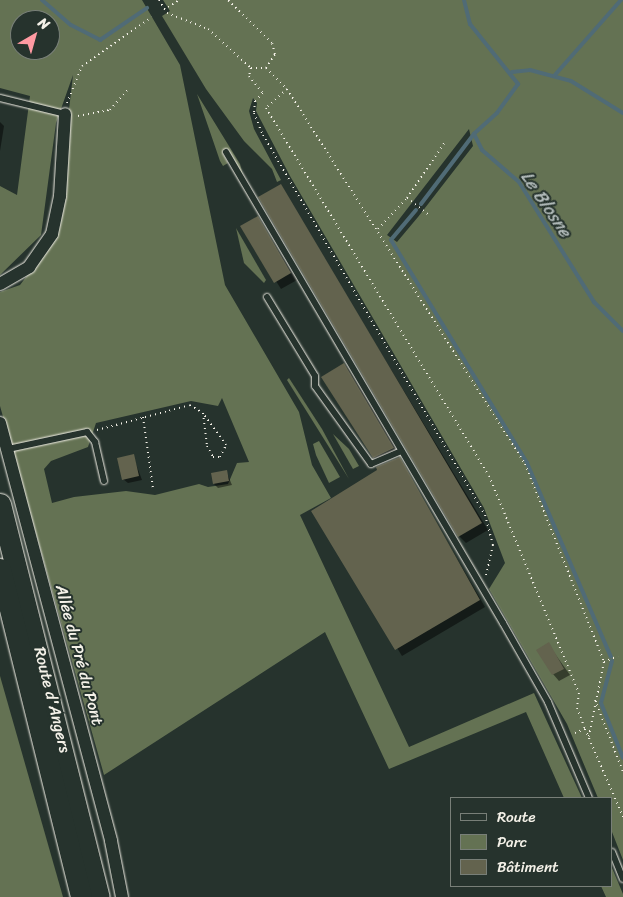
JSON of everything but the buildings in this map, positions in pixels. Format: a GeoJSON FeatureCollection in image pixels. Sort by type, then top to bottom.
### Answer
{"type":"FeatureCollection","features":[{"type":"Feature","properties":{"kind":"highway","name":"Route d'Angers"},"geometry":{"type":"LineString","coordinates":[[0,504],[99,897]]}},
{"type":"Feature","properties":{"kind":"highway","name":"Route d'Angers"},"geometry":{"type":"LineString","coordinates":[[0,569],[81,897]]}},
{"type":"Feature","properties":{"kind":"street"},"geometry":{"type":"LineString","coordinates":[[0,284],[29,267],[52,234],[60,196],[65,114]]}},
{"type":"Feature","properties":{"kind":"street","name":"Allée du Pré du Pont"},"geometry":{"type":"LineString","coordinates":[[0,423],[122,897]]}},
{"type":"Feature","properties":{"kind":"lane"},"geometry":{"type":"LineString","coordinates":[[0,98],[65,114]]}},
{"type":"Feature","properties":{"kind":"lane"},"geometry":{"type":"LineString","coordinates":[[226,152],[483,588],[548,702],[589,797]]}},
{"type":"Feature","properties":{"kind":"lane"},"geometry":{"type":"LineString","coordinates":[[267,297],[315,376],[315,386],[370,464],[401,451]]}},
{"type":"Feature","properties":{"kind":"lane"},"geometry":{"type":"LineString","coordinates":[[8,449],[82,431],[92,435],[104,481]]}},
{"type":"Feature","properties":{"kind":"lane"},"geometry":{"type":"LineString","coordinates":[[613,854],[623,879]]}},
{"type":"Feature","properties":{"kind":"path"},"geometry":{"type":"LineString","coordinates":[[159,0],[172,18],[208,28],[251,68],[266,68],[287,89],[378,229],[525,464],[604,662],[594,698],[588,736]]}},
{"type":"Feature","properties":{"kind":"path"},"geometry":{"type":"LineString","coordinates":[[168,7],[179,0]]}},
{"type":"Feature","properties":{"kind":"path"},"geometry":{"type":"LineString","coordinates":[[228,0],[272,43],[275,54],[266,68]]}},
{"type":"Feature","properties":{"kind":"path"},"geometry":{"type":"LineString","coordinates":[[129,88],[110,110],[78,116],[65,114],[73,80],[82,66],[152,17]]}},
{"type":"Feature","properties":{"kind":"path"},"geometry":{"type":"LineString","coordinates":[[251,68],[249,76],[263,93],[255,101],[254,113],[263,135],[485,515],[493,545],[483,588]]}},
{"type":"Feature","properties":{"kind":"path"},"geometry":{"type":"LineString","coordinates":[[287,89],[266,108],[489,476],[579,693],[577,708],[623,818]]}},
{"type":"Feature","properties":{"kind":"path"},"geometry":{"type":"LineString","coordinates":[[378,229],[407,198],[445,142]]}},
{"type":"Feature","properties":{"kind":"path"},"geometry":{"type":"LineString","coordinates":[[407,198],[429,215]]}},
{"type":"Feature","properties":{"kind":"path"},"geometry":{"type":"LineString","coordinates":[[92,435],[104,426],[190,405],[203,413],[226,445],[220,457],[213,457],[207,446],[203,413]]}},
{"type":"Feature","properties":{"kind":"path"},"geometry":{"type":"LineString","coordinates":[[143,417],[152,488]]}},
{"type":"Feature","properties":{"kind":"path"},"geometry":{"type":"LineString","coordinates":[[604,662],[618,656]]}},
{"type":"Feature","properties":{"kind":"path"},"geometry":{"type":"LineString","coordinates":[[594,698],[623,772]]}},
{"type":"Feature","properties":{"kind":"path"},"geometry":{"type":"LineString","coordinates":[[563,738],[585,729]]}},
{"type":"Feature","properties":{"kind":"green space"},"geometry":{"type":"Polygon","coordinates":[[[0,0],[142,0],[180,65],[225,285],[299,412],[312,465],[331,498],[300,515],[409,747],[534,693],[582,797],[564,797],[526,712],[389,769],[325,632],[104,775],[0,406],[0,292],[20,285],[54,240],[73,75],[56,123],[41,235],[0,275],[0,186],[17,195],[30,96],[0,88],[0,0]],[[222,398],[218,406],[191,401],[96,423],[88,447],[51,461],[44,469],[52,503],[74,497],[126,491],[155,495],[199,484],[208,487],[228,484],[237,463],[249,462],[222,398]]]}},
{"type":"Feature","properties":{"kind":"green space"},"geometry":{"type":"Polygon","coordinates":[[[163,0],[623,0],[623,860],[613,835],[613,797],[598,797],[567,724],[489,589],[505,563],[484,508],[290,176],[256,111],[257,103],[253,98],[249,111],[254,129],[281,180],[277,182],[272,169],[244,141],[206,89],[162,16],[170,11],[163,0]],[[469,129],[387,235],[397,242],[473,146],[469,129]]]}},
{"type":"Feature","properties":{"kind":"green space"},"geometry":{"type":"Polygon","coordinates":[[[197,94],[240,164],[244,179],[228,151],[223,154],[228,163],[223,166],[220,161],[197,94]]]}},
{"type":"Feature","properties":{"kind":"green space"},"geometry":{"type":"Polygon","coordinates":[[[236,228],[266,280],[264,283],[244,263],[236,228]]]}},
{"type":"Feature","properties":{"kind":"green space"},"geometry":{"type":"Polygon","coordinates":[[[289,378],[322,429],[349,479],[287,380],[289,378]]]}},
{"type":"Feature","properties":{"kind":"green space"},"geometry":{"type":"Polygon","coordinates":[[[333,434],[349,449],[359,466],[353,469],[333,434]]]}},
{"type":"Feature","properties":{"kind":"green space"},"geometry":{"type":"Polygon","coordinates":[[[319,441],[340,477],[329,483],[313,444],[319,441]]]}},
{"type":"Feature","properties":{"kind":"green space"},"geometry":{"type":"Polygon","coordinates":[[[0,676],[63,897],[0,897],[0,676]]]}},
{"type":"Feature","properties":{"kind":"green space"},"geometry":{"type":"Polygon","coordinates":[[[613,870],[623,897],[606,897],[601,887],[613,887],[613,870]]]}},
{"type":"Feature","properties":{"kind":"waterway","name":"Le Blosne"},"geometry":{"type":"LineString","coordinates":[[42,0],[71,25],[100,40],[147,8]]}},
{"type":"Feature","properties":{"kind":"waterway","name":"Le Blosne"},"geometry":{"type":"LineString","coordinates":[[464,0],[470,24],[518,84],[497,113],[474,134],[482,150],[519,182],[594,302],[623,331]]}},
{"type":"Feature","properties":{"kind":"waterway"},"geometry":{"type":"LineString","coordinates":[[554,76],[621,0]]}},
{"type":"Feature","properties":{"kind":"waterway"},"geometry":{"type":"LineString","coordinates":[[512,72],[530,70],[571,81],[623,113]]}},
{"type":"Feature","properties":{"kind":"waterway"},"geometry":{"type":"LineString","coordinates":[[421,204],[474,134]]}},
{"type":"Feature","properties":{"kind":"waterway"},"geometry":{"type":"LineString","coordinates":[[416,210],[391,240],[527,463],[611,657]]}},
{"type":"Feature","properties":{"kind":"waterway"},"geometry":{"type":"LineString","coordinates":[[612,661],[601,703],[623,758]]}}]}
